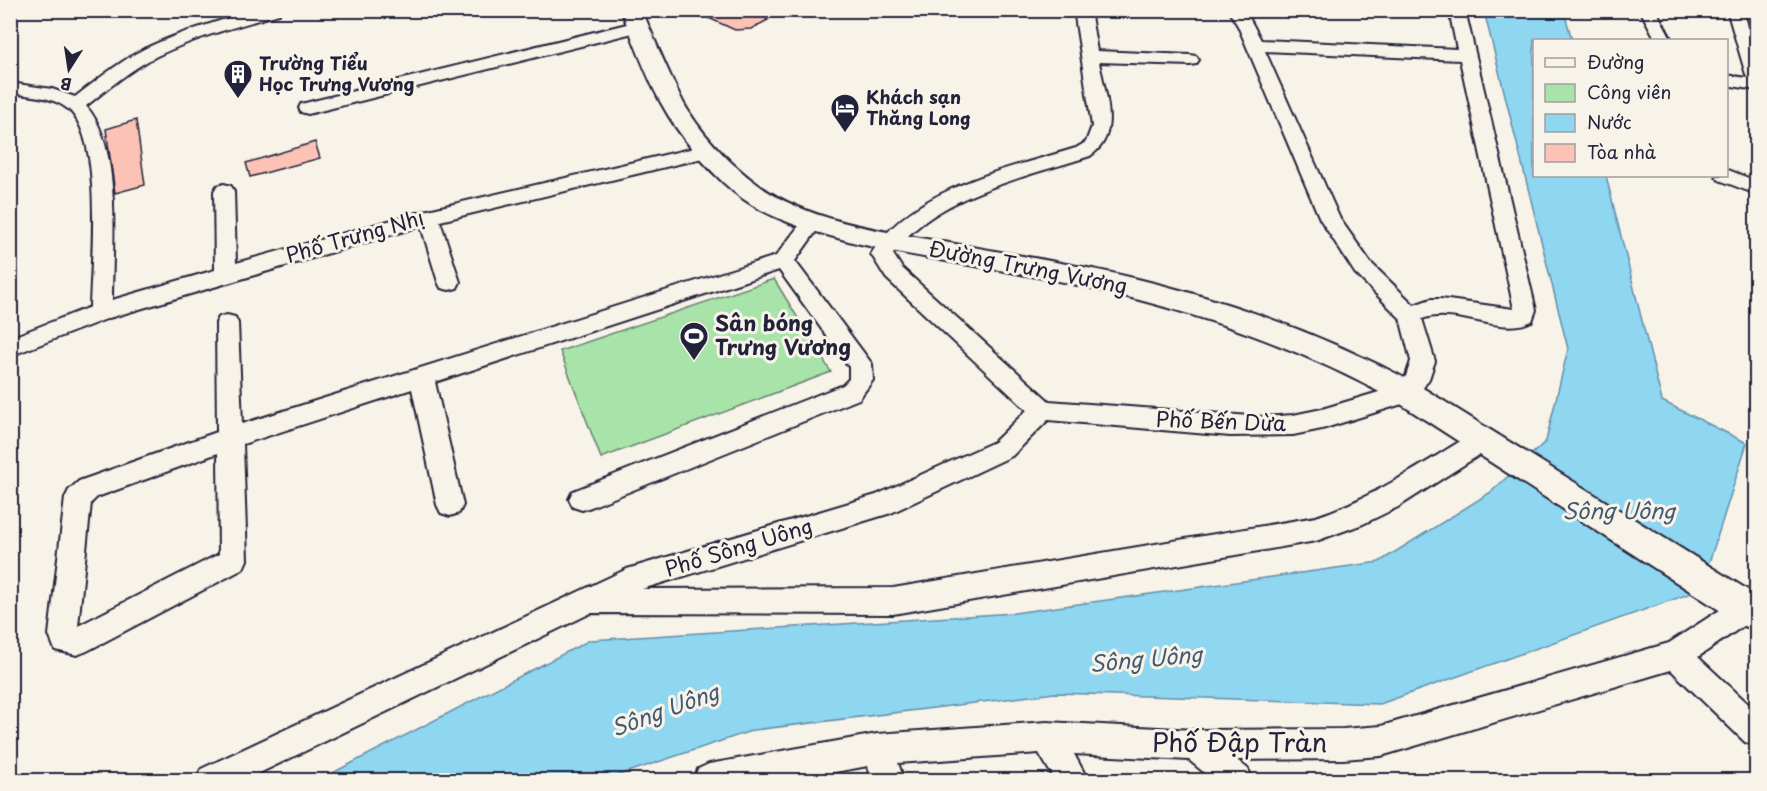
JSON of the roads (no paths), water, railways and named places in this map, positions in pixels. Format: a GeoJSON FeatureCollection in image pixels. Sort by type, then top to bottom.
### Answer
{"type":"FeatureCollection","features":[{"type":"Feature","properties":{"kind":"main road","name":"Đường Trưng Vương"},"geometry":{"type":"LineString","coordinates":[[635,18],[673,104],[707,151],[744,188],[812,222],[887,242],[1090,278],[1198,305],[1249,321],[1352,363],[1407,393],[1752,611]]}},
{"type":"Feature","properties":{"kind":"street"},"geometry":{"type":"LineString","coordinates":[[195,34],[213,10]]}},
{"type":"Feature","properties":{"kind":"street"},"geometry":{"type":"LineString","coordinates":[[75,106],[135,62],[195,34],[273,10]]}},
{"type":"Feature","properties":{"kind":"street"},"geometry":{"type":"LineString","coordinates":[[1043,410],[894,273],[882,254],[887,242],[926,210],[948,199],[1083,152],[1094,145],[1101,126],[1082,10]]}},
{"type":"Feature","properties":{"kind":"street"},"geometry":{"type":"LineString","coordinates":[[1410,315],[1441,307],[1518,318],[1524,315],[1525,310],[1457,10]]}},
{"type":"Feature","properties":{"kind":"street"},"geometry":{"type":"LineString","coordinates":[[1648,10],[1654,27],[1663,39]]}},
{"type":"Feature","properties":{"kind":"street"},"geometry":{"type":"LineString","coordinates":[[1735,10],[1756,79]]}},
{"type":"Feature","properties":{"kind":"street"},"geometry":{"type":"LineString","coordinates":[[308,108],[635,18]]}},
{"type":"Feature","properties":{"kind":"street"},"geometry":{"type":"LineString","coordinates":[[1246,23],[1467,55]]}},
{"type":"Feature","properties":{"kind":"street"},"geometry":{"type":"LineString","coordinates":[[1246,23],[1330,219],[1363,268],[1410,315],[1423,361],[1417,379],[1407,393]]}},
{"type":"Feature","properties":{"kind":"street"},"geometry":{"type":"LineString","coordinates":[[1089,56],[1190,60]]}},
{"type":"Feature","properties":{"kind":"street"},"geometry":{"type":"LineString","coordinates":[[1728,80],[1756,85]]}},
{"type":"Feature","properties":{"kind":"street"},"geometry":{"type":"LineString","coordinates":[[10,88],[58,96],[75,106],[87,122],[100,159],[100,312]]}},
{"type":"Feature","properties":{"kind":"street","name":"Phố Trưng Nhị"},"geometry":{"type":"LineString","coordinates":[[10,347],[100,312],[428,217],[707,151]]}},
{"type":"Feature","properties":{"kind":"street"},"geometry":{"type":"LineString","coordinates":[[1728,176],[1756,188]]}},
{"type":"Feature","properties":{"kind":"street"},"geometry":{"type":"LineString","coordinates":[[224,191],[226,274]]}},
{"type":"Feature","properties":{"kind":"street"},"geometry":{"type":"LineString","coordinates":[[428,217],[449,282]]}},
{"type":"Feature","properties":{"kind":"street"},"geometry":{"type":"LineString","coordinates":[[227,323],[230,438],[233,560],[77,641],[65,640],[63,635],[78,498],[88,489],[230,438],[784,261],[812,222]]}},
{"type":"Feature","properties":{"kind":"street"},"geometry":{"type":"LineString","coordinates":[[582,499],[851,392],[860,385],[863,375],[861,364],[784,261]]}},
{"type":"Feature","properties":{"kind":"street"},"geometry":{"type":"LineString","coordinates":[[422,378],[450,505]]}},
{"type":"Feature","properties":{"kind":"street","name":"Phố Bến Dừa"},"geometry":{"type":"LineString","coordinates":[[1043,410],[1264,427],[1293,425],[1322,419],[1407,393]]}},
{"type":"Feature","properties":{"kind":"street","name":"Phố Sông Uông"},"geometry":{"type":"LineString","coordinates":[[212,780],[637,578],[882,505],[1003,449],[1043,410]]}},
{"type":"Feature","properties":{"kind":"street"},"geometry":{"type":"LineString","coordinates":[[587,602],[893,601],[1316,529],[1354,516],[1389,500],[1490,447]]}},
{"type":"Feature","properties":{"kind":"street","name":"Phố Đập Tràn"},"geometry":{"type":"LineString","coordinates":[[721,779],[877,749],[1047,737],[1195,745],[1343,744],[1381,741],[1676,655],[1752,611]]}},
{"type":"Feature","properties":{"kind":"street"},"geometry":{"type":"LineString","coordinates":[[1676,655],[1756,730]]}},
{"type":"Feature","properties":{"kind":"street"},"geometry":{"type":"LineString","coordinates":[[1047,737],[1072,780]]}},
{"type":"Feature","properties":{"kind":"street"},"geometry":{"type":"LineString","coordinates":[[1195,745],[1237,780]]}},
{"type":"Feature","properties":{"kind":"street"},"geometry":{"type":"LineString","coordinates":[[877,749],[888,780]]}},
{"type":"Feature","properties":{"kind":"water","name":"Sông Uông"},"geometry":{"type":"Polygon","coordinates":[[[1484,11],[1564,11],[1572,39],[1533,39],[1533,177],[1606,177],[1662,401],[1747,443],[1710,560],[1689,594],[1380,704],[1055,693],[754,730],[604,780],[319,780],[590,640],[1014,613],[1379,562],[1491,492],[1546,441],[1568,349],[1484,11]]]}},
{"type":"Feature","properties":{"kind":"place","name":"Trường Tiểu Học Trưng Vương"},"geometry":{"type":"Point","coordinates":[238,100]}},
{"type":"Feature","properties":{"kind":"place","name":"Khách sạn Thăng Long"},"geometry":{"type":"Point","coordinates":[845,134]}},
{"type":"Feature","properties":{"kind":"place","name":"Sân bóng Trưng Vương"},"geometry":{"type":"Point","coordinates":[694,362]}}]}
